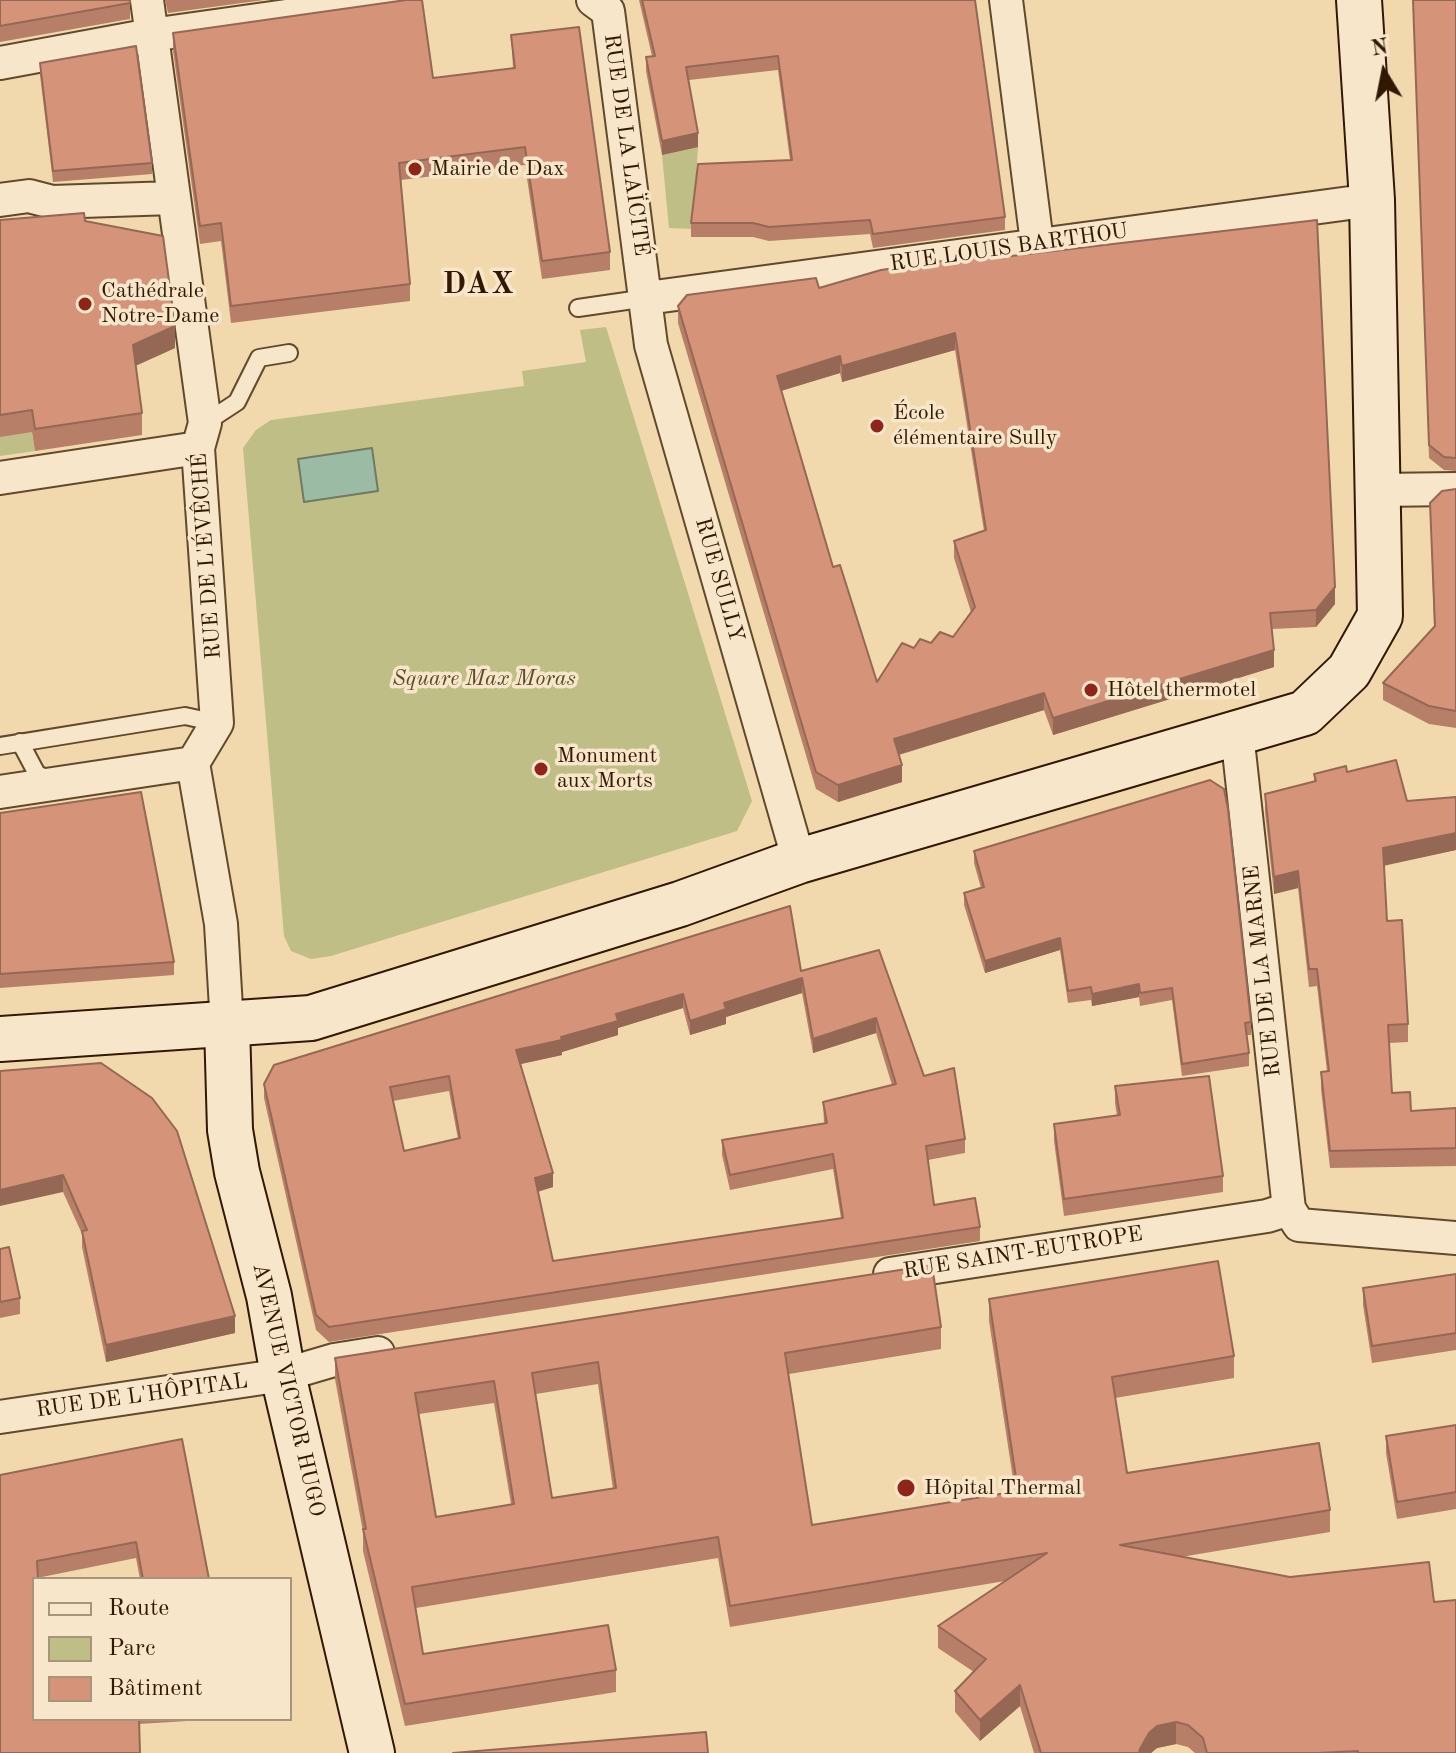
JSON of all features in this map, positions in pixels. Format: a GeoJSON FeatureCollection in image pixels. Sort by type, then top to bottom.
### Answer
{"type":"FeatureCollection","features":[{"type":"Feature","properties":{"kind":"main road"},"geometry":{"type":"LineString","coordinates":[[0,1039],[311,1018],[680,904],[799,861],[1305,713],[1349,671],[1380,616],[1372,200],[1359,0]]}},
{"type":"Feature","properties":{"kind":"main road","name":"AVENUE VICTOR HUGO"},"geometry":{"type":"LineString","coordinates":[[227,1025],[233,1149],[372,1753]]}},
{"type":"Feature","properties":{"kind":"street","name":"RUE DE L'ÉVÊCHÉ"},"geometry":{"type":"LineString","coordinates":[[147,0],[202,436],[217,723]]}},
{"type":"Feature","properties":{"kind":"street"},"geometry":{"type":"LineString","coordinates":[[0,63],[151,35],[401,0]]}},
{"type":"Feature","properties":{"kind":"street","name":"RUE DE LA LAÏCITÉ"},"geometry":{"type":"LineString","coordinates":[[593,0],[608,11],[647,298]]}},
{"type":"Feature","properties":{"kind":"street"},"geometry":{"type":"LineString","coordinates":[[1006,0],[1037,243]]}},
{"type":"Feature","properties":{"kind":"street"},"geometry":{"type":"LineString","coordinates":[[0,200],[29,196],[52,202],[173,198]]}},
{"type":"Feature","properties":{"kind":"street","name":"RUE LOUIS BARTHOU"},"geometry":{"type":"LineString","coordinates":[[647,298],[1372,200]]}},
{"type":"Feature","properties":{"kind":"street","name":"RUE SULLY"},"geometry":{"type":"LineString","coordinates":[[647,298],[651,345],[799,861]]}},
{"type":"Feature","properties":{"kind":"street"},"geometry":{"type":"LineString","coordinates":[[0,478],[202,436]]}},
{"type":"Feature","properties":{"kind":"street"},"geometry":{"type":"LineString","coordinates":[[1378,490],[1456,489]]}},
{"type":"Feature","properties":{"kind":"street"},"geometry":{"type":"LineString","coordinates":[[217,723],[193,763],[221,924],[227,1025]]}},
{"type":"Feature","properties":{"kind":"street","name":"RUE DE LA MARNE"},"geometry":{"type":"LineString","coordinates":[[1237,733],[1289,1209]]}},
{"type":"Feature","properties":{"kind":"street"},"geometry":{"type":"LineString","coordinates":[[0,792],[193,763]]}},
{"type":"Feature","properties":{"kind":"street"},"geometry":{"type":"LineString","coordinates":[[1289,1209],[1299,1225],[1456,1238]]}},
{"type":"Feature","properties":{"kind":"street","name":"RUE SAINT-EUTROPE"},"geometry":{"type":"LineString","coordinates":[[863,1278],[1267,1216],[1289,1209]]}},
{"type":"Feature","properties":{"kind":"street"},"geometry":{"type":"LineString","coordinates":[[283,1375],[334,1360],[412,1348]]}},
{"type":"Feature","properties":{"kind":"street","name":"RUE DE L'HÔPITAL"},"geometry":{"type":"LineString","coordinates":[[0,1417],[283,1375]]}},
{"type":"Feature","properties":{"kind":"lane"},"geometry":{"type":"LineString","coordinates":[[578,308],[647,298]]}},
{"type":"Feature","properties":{"kind":"lane"},"geometry":{"type":"LineString","coordinates":[[202,436],[237,402],[259,358],[289,353]]}},
{"type":"Feature","properties":{"kind":"lane"},"geometry":{"type":"LineString","coordinates":[[0,746],[185,716],[217,723]]}},
{"type":"Feature","properties":{"kind":"lane"},"geometry":{"type":"LineString","coordinates":[[20,742],[37,774],[58,783]]}},
{"type":"Feature","properties":{"kind":"green space"},"geometry":{"type":"Polygon","coordinates":[[[698,147],[693,229],[669,228],[662,155],[698,147]]]}},
{"type":"Feature","properties":{"kind":"green space","name":"Square Max Moras"},"geometry":{"type":"Polygon","coordinates":[[[606,327],[752,801],[737,831],[331,956],[311,959],[291,951],[284,936],[243,448],[256,430],[271,420],[524,386],[522,371],[586,362],[580,330],[606,327]]]}},
{"type":"Feature","properties":{"kind":"green space"},"geometry":{"type":"Polygon","coordinates":[[[31,427],[35,451],[0,456],[0,437],[31,427]]]}},
{"type":"Feature","properties":{"kind":"shaded area"},"geometry":{"type":"Polygon","coordinates":[[[372,448],[378,491],[304,502],[298,459],[372,448]]]}},
{"type":"Feature","properties":{"kind":"building"},"geometry":{"type":"Polygon","coordinates":[[[0,0],[130,0],[130,3],[0,26],[0,0]]]}},
{"type":"Feature","properties":{"kind":"building"},"geometry":{"type":"Polygon","coordinates":[[[422,0],[433,78],[515,68],[511,35],[579,27],[610,252],[542,261],[525,147],[399,163],[410,284],[231,306],[221,223],[200,226],[173,33],[422,0]]]}},
{"type":"Feature","properties":{"kind":"building"},"geometry":{"type":"Polygon","coordinates":[[[642,0],[975,0],[1005,217],[873,234],[870,220],[769,227],[753,223],[691,223],[698,164],[792,160],[778,56],[686,67],[698,133],[662,141],[646,57],[655,56],[642,0]]]}},
{"type":"Feature","properties":{"kind":"building"},"geometry":{"type":"Polygon","coordinates":[[[1413,0],[1456,0],[1456,458],[1444,457],[1429,445],[1413,0]]]}},
{"type":"Feature","properties":{"kind":"building"},"geometry":{"type":"Polygon","coordinates":[[[136,46],[152,163],[53,171],[40,63],[136,46]]]}},
{"type":"Feature","properties":{"kind":"building","name":"Cathédrale Notre-Dame"},"geometry":{"type":"Polygon","coordinates":[[[84,213],[85,221],[163,236],[175,326],[133,345],[142,413],[35,429],[32,410],[0,415],[0,220],[84,213]]]}},
{"type":"Feature","properties":{"kind":"building"},"geometry":{"type":"Polygon","coordinates":[[[1317,220],[1335,587],[1316,610],[1270,613],[1274,650],[1053,718],[1044,693],[894,739],[902,765],[838,785],[816,772],[678,306],[687,295],[816,278],[819,288],[881,270],[1010,251],[1011,256],[1317,220]],[[955,333],[842,366],[840,356],[777,376],[833,567],[840,565],[877,682],[902,643],[914,648],[920,639],[931,643],[940,632],[953,637],[975,607],[954,541],[986,530],[955,333]]]}},
{"type":"Feature","properties":{"kind":"building"},"geometry":{"type":"Polygon","coordinates":[[[1456,489],[1456,711],[1429,706],[1383,683],[1435,626],[1430,503],[1442,491],[1456,489]]]}},
{"type":"Feature","properties":{"kind":"building"},"geometry":{"type":"Polygon","coordinates":[[[1396,760],[1407,801],[1456,797],[1456,833],[1383,848],[1387,921],[1402,920],[1408,1024],[1388,1025],[1392,1093],[1410,1092],[1411,1111],[1456,1108],[1456,1148],[1330,1151],[1321,1072],[1329,1071],[1317,969],[1309,969],[1298,871],[1274,877],[1265,794],[1316,781],[1314,774],[1346,766],[1347,772],[1396,760]]]}},
{"type":"Feature","properties":{"kind":"building"},"geometry":{"type":"Polygon","coordinates":[[[1210,780],[1224,789],[1228,809],[1251,1022],[1245,1023],[1249,1053],[1182,1064],[1172,988],[1140,993],[1139,984],[1092,994],[1091,987],[1068,991],[1060,938],[985,961],[964,893],[984,887],[974,851],[1210,780]]]}},
{"type":"Feature","properties":{"kind":"building"},"geometry":{"type":"Polygon","coordinates":[[[141,792],[174,962],[0,974],[0,813],[141,792]]]}},
{"type":"Feature","properties":{"kind":"building"},"geometry":{"type":"Polygon","coordinates":[[[790,906],[801,971],[879,950],[924,1076],[954,1068],[965,1139],[926,1146],[934,1205],[975,1198],[980,1227],[329,1327],[316,1315],[264,1084],[274,1065],[790,906]],[[802,978],[724,1003],[726,1009],[690,1021],[683,994],[616,1014],[618,1021],[561,1037],[562,1040],[516,1050],[553,1173],[535,1178],[553,1261],[843,1218],[833,1154],[730,1175],[722,1140],[827,1123],[823,1102],[896,1084],[876,1018],[813,1039],[802,978]],[[449,1076],[390,1087],[404,1151],[460,1138],[449,1076]]]}},
{"type":"Feature","properties":{"kind":"building"},"geometry":{"type":"Polygon","coordinates":[[[101,1063],[152,1098],[177,1131],[235,1316],[106,1345],[82,1231],[87,1230],[63,1175],[0,1190],[0,1071],[101,1063]]]}},
{"type":"Feature","properties":{"kind":"building"},"geometry":{"type":"Polygon","coordinates":[[[1209,1076],[1223,1176],[1064,1199],[1054,1124],[1120,1115],[1115,1086],[1209,1076]]]}},
{"type":"Feature","properties":{"kind":"building"},"geometry":{"type":"Polygon","coordinates":[[[9,1247],[20,1298],[0,1302],[0,1249],[9,1247]]]}},
{"type":"Feature","properties":{"kind":"building"},"geometry":{"type":"Polygon","coordinates":[[[1218,1261],[1234,1356],[1112,1377],[1127,1473],[1319,1443],[1330,1510],[1120,1545],[1290,1577],[1429,1562],[1434,1602],[1456,1600],[1456,1753],[1207,1753],[1203,1738],[1188,1725],[1176,1722],[1157,1726],[1149,1733],[1139,1753],[1041,1753],[1020,1685],[980,1720],[955,1691],[986,1659],[938,1626],[1047,1553],[730,1606],[718,1537],[412,1587],[423,1654],[608,1625],[616,1670],[405,1704],[363,1529],[366,1529],[335,1358],[932,1265],[941,1327],[785,1353],[812,1525],[1018,1491],[989,1299],[1218,1261]],[[598,1362],[532,1373],[552,1498],[616,1488],[598,1362]],[[494,1381],[415,1393],[436,1517],[514,1504],[494,1381]]]}},
{"type":"Feature","properties":{"kind":"building"},"geometry":{"type":"Polygon","coordinates":[[[1456,1274],[1456,1333],[1372,1346],[1363,1288],[1456,1274]]]}},
{"type":"Feature","properties":{"kind":"building"},"geometry":{"type":"Polygon","coordinates":[[[1456,1425],[1456,1492],[1397,1502],[1386,1436],[1456,1425]]]}},
{"type":"Feature","properties":{"kind":"building"},"geometry":{"type":"Polygon","coordinates":[[[182,1439],[209,1577],[143,1577],[136,1542],[37,1561],[38,1577],[32,1577],[32,1721],[139,1721],[140,1753],[0,1753],[0,1475],[182,1439]]]}},
{"type":"Feature","properties":{"kind":"building"},"geometry":{"type":"Polygon","coordinates":[[[706,1732],[708,1753],[453,1753],[706,1732]]]}},
{"type":"Feature","properties":{"kind":"place","name":"Mairie de Dax"},"geometry":{"type":"Point","coordinates":[415,169]}},
{"type":"Feature","properties":{"kind":"place","name":"Cathédrale Notre-Dame"},"geometry":{"type":"Point","coordinates":[85,304]}},
{"type":"Feature","properties":{"kind":"place","name":"École élémentaire Sully"},"geometry":{"type":"Point","coordinates":[877,426]}},
{"type":"Feature","properties":{"kind":"place","name":"Hôtel thermotel"},"geometry":{"type":"Point","coordinates":[1091,690]}},
{"type":"Feature","properties":{"kind":"place","name":"Monument aux Morts"},"geometry":{"type":"Point","coordinates":[541,769]}},
{"type":"Feature","properties":{"kind":"place","name":"Hôpital Thermal"},"geometry":{"type":"Point","coordinates":[906,1488]}},
{"type":"Feature","properties":{"kind":"district","name":"DAX"},"geometry":{"type":"Point","coordinates":[479,285]}}]}
